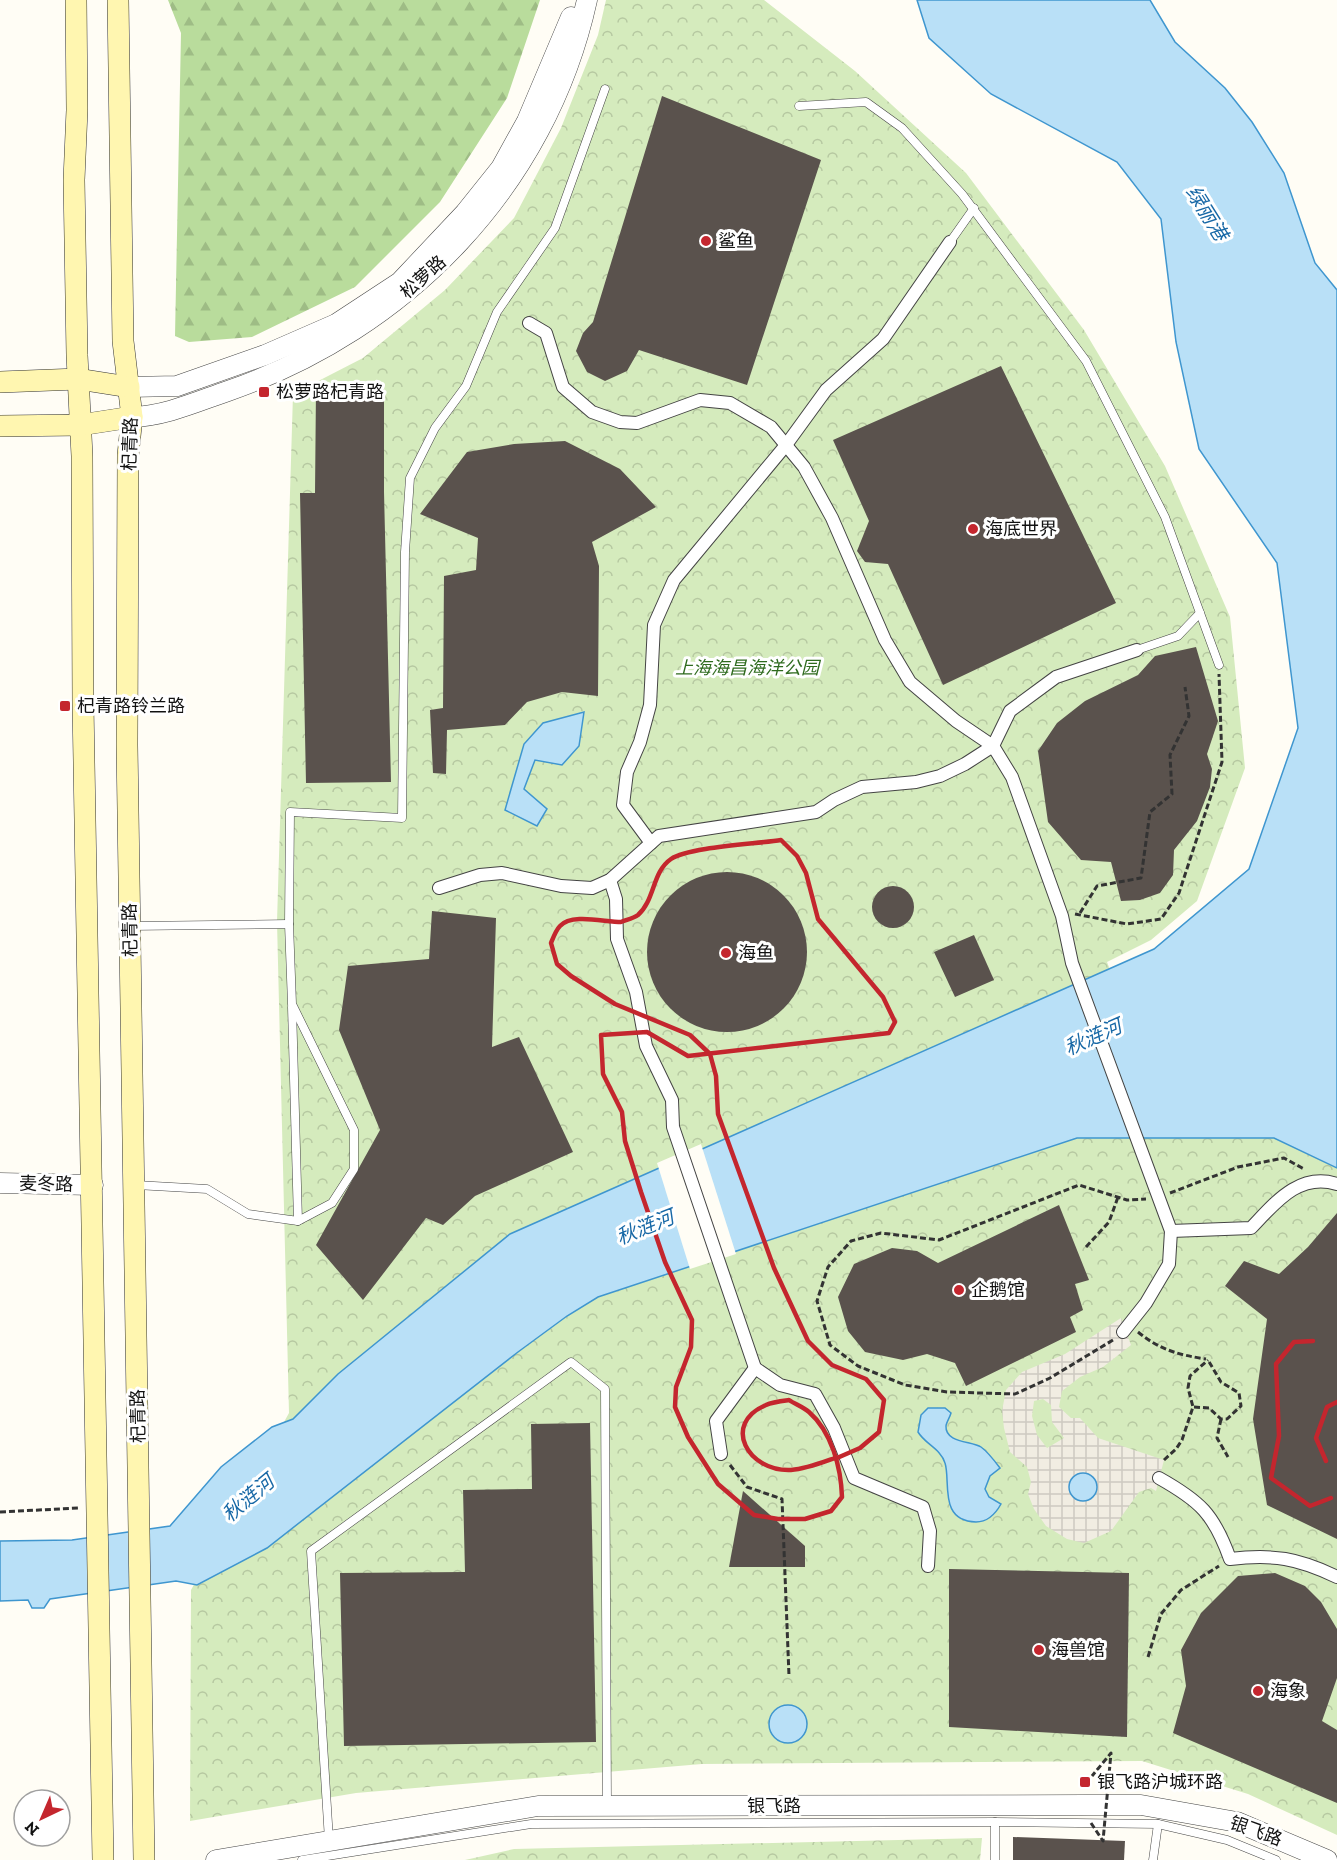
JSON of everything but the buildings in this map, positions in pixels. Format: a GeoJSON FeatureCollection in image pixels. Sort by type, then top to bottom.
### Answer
{"type":"FeatureCollection","features":[{"type":"Feature","properties":{"kind":"main road"},"geometry":{"type":"LineString","coordinates":[[76,0],[77,110],[74,180],[103,1860]]}},
{"type":"Feature","properties":{"kind":"main road","name":"杞青路"},"geometry":{"type":"LineString","coordinates":[[118,0],[123,341],[132,417],[128,455],[130,926],[144,1860]]}},
{"type":"Feature","properties":{"kind":"main road"},"geometry":{"type":"LineString","coordinates":[[0,382],[78,379],[129,387]]}},
{"type":"Feature","properties":{"kind":"main road"},"geometry":{"type":"LineString","coordinates":[[0,426],[80,425],[132,417]]}},
{"type":"Feature","properties":{"kind":"street","name":"松萝路"},"geometry":{"type":"LineString","coordinates":[[129,387],[177,386],[265,355],[336,324],[400,282],[465,213],[501,168],[527,121],[550,70],[575,0]]}},
{"type":"Feature","properties":{"kind":"street","name":"松萝路"},"geometry":{"type":"LineString","coordinates":[[132,417],[154,416],[256,381],[308,356],[410,291],[462,241],[501,195],[540,131],[564,79],[587,0]]}},
{"type":"Feature","properties":{"kind":"street"},"geometry":{"type":"LineString","coordinates":[[651,843],[623,805],[627,772],[640,742],[651,705],[654,625],[674,580],[786,445],[826,390],[883,339],[950,242]]}},
{"type":"Feature","properties":{"kind":"street"},"geometry":{"type":"LineString","coordinates":[[529,323],[546,333],[563,387],[592,412],[620,422],[637,423],[700,400],[730,404],[771,427],[804,467],[832,518],[885,640],[910,682],[956,721],[993,746],[1012,777],[1062,916],[1072,963],[1131,1128],[1171,1231],[1169,1264],[1146,1303],[1126,1328]]}},
{"type":"Feature","properties":{"kind":"street"},"geometry":{"type":"LineString","coordinates":[[439,888],[480,875],[502,873],[528,881],[592,888],[610,880],[658,836],[816,812],[834,800],[862,787],[890,786],[940,776],[993,746],[1010,711],[1056,677],[1137,650]]}},
{"type":"Feature","properties":{"kind":"street"},"geometry":{"type":"LineString","coordinates":[[610,880],[616,899],[617,939],[636,992],[646,1046],[672,1100],[673,1128],[724,1271],[755,1368],[780,1385],[815,1394],[834,1428],[855,1478],[923,1507],[930,1531],[928,1566]]}},
{"type":"Feature","properties":{"kind":"street"},"geometry":{"type":"LineString","coordinates":[[1171,1231],[1251,1228],[1287,1191],[1324,1180],[1337,1185]]}},
{"type":"Feature","properties":{"kind":"street","name":"麦冬路"},"geometry":{"type":"LineString","coordinates":[[0,1184],[93,1185]]}},
{"type":"Feature","properties":{"kind":"street"},"geometry":{"type":"LineString","coordinates":[[721,1454],[716,1420],[755,1368]]}},
{"type":"Feature","properties":{"kind":"street"},"geometry":{"type":"LineString","coordinates":[[1159,1478],[1195,1499],[1221,1533],[1230,1559],[1264,1555],[1296,1560],[1337,1577]]}},
{"type":"Feature","properties":{"kind":"street","name":"银飞路"},"geometry":{"type":"LineString","coordinates":[[216,1860],[538,1806],[1142,1805],[1237,1822],[1327,1860]]}},
{"type":"Feature","properties":{"kind":"lane"},"geometry":{"type":"LineString","coordinates":[[298,1221],[289,924],[290,812],[402,818],[405,552],[410,478],[435,428],[466,386],[497,312],[555,228],[605,89]]}},
{"type":"Feature","properties":{"kind":"lane"},"geometry":{"type":"LineString","coordinates":[[799,106],[866,102],[902,128],[974,208],[1086,361],[1165,517],[1219,665]]}},
{"type":"Feature","properties":{"kind":"lane"},"geometry":{"type":"LineString","coordinates":[[950,242],[974,208]]}},
{"type":"Feature","properties":{"kind":"lane"},"geometry":{"type":"LineString","coordinates":[[1137,650],[1178,636],[1200,613]]}},
{"type":"Feature","properties":{"kind":"lane"},"geometry":{"type":"LineString","coordinates":[[130,926],[289,924]]}},
{"type":"Feature","properties":{"kind":"lane"},"geometry":{"type":"LineString","coordinates":[[134,1185],[207,1189],[248,1214],[298,1221],[332,1203],[354,1169],[354,1130],[292,1004]]}},
{"type":"Feature","properties":{"kind":"lane"},"geometry":{"type":"LineString","coordinates":[[329,1841],[311,1551],[571,1362],[605,1389],[607,1806]]}},
{"type":"Feature","properties":{"kind":"lane"},"geometry":{"type":"LineString","coordinates":[[995,1822],[995,1860]]}},
{"type":"Feature","properties":{"kind":"lane"},"geometry":{"type":"LineString","coordinates":[[302,1860],[531,1824],[995,1822],[1158,1824],[1227,1840],[1276,1860]]}},
{"type":"Feature","properties":{"kind":"lane"},"geometry":{"type":"LineString","coordinates":[[1153,1860],[1158,1824]]}},
{"type":"Feature","properties":{"kind":"path"},"geometry":{"type":"LineString","coordinates":[[1062,916],[1080,913],[1127,924],[1161,919],[1179,893],[1222,762],[1219,665]]}},
{"type":"Feature","properties":{"kind":"path"},"geometry":{"type":"LineString","coordinates":[[1080,913],[1096,886],[1141,878],[1150,812],[1172,794],[1170,755],[1189,716],[1185,687]]}},
{"type":"Feature","properties":{"kind":"path"},"geometry":{"type":"LineString","coordinates":[[1193,1407],[1209,1408],[1221,1419],[1227,1419],[1234,1414],[1242,1400],[1239,1393],[1221,1382],[1208,1360],[1175,1354],[1155,1346],[1126,1328],[1099,1350],[1016,1394],[947,1392],[905,1385],[849,1359],[830,1346],[816,1301],[828,1267],[851,1241],[881,1233],[939,1240],[1079,1185],[1127,1200],[1158,1198],[1238,1167],[1284,1158],[1324,1180]]}},
{"type":"Feature","properties":{"kind":"path"},"geometry":{"type":"LineString","coordinates":[[1086,1247],[1109,1222],[1118,1197]]}},
{"type":"Feature","properties":{"kind":"path"},"geometry":{"type":"LineString","coordinates":[[1164,1460],[1182,1440],[1193,1407],[1188,1389],[1190,1376],[1208,1360]]}},
{"type":"Feature","properties":{"kind":"path"},"geometry":{"type":"LineString","coordinates":[[1221,1419],[1217,1438],[1228,1457]]}},
{"type":"Feature","properties":{"kind":"path"},"geometry":{"type":"LineString","coordinates":[[721,1454],[747,1487],[782,1499],[789,1676]]}},
{"type":"Feature","properties":{"kind":"path"},"geometry":{"type":"LineString","coordinates":[[0,1512],[78,1508]]}},
{"type":"Feature","properties":{"kind":"path"},"geometry":{"type":"LineString","coordinates":[[1148,1657],[1161,1614],[1181,1590],[1230,1559]]}},
{"type":"Feature","properties":{"kind":"path"},"geometry":{"type":"LineString","coordinates":[[1091,1823],[1103,1841],[1111,1753],[1092,1776]]}},
{"type":"Feature","properties":{"kind":"green space"},"geometry":{"type":"Polygon","coordinates":[[[168,0],[540,0],[507,98],[440,202],[355,287],[252,337],[189,342],[175,336],[181,33],[168,0]]]}},
{"type":"Feature","properties":{"kind":"green space","name":"上海海昌海洋公园"},"geometry":{"type":"Polygon","coordinates":[[[606,0],[764,0],[855,71],[966,173],[1084,330],[1165,466],[1230,617],[1245,768],[1197,901],[1151,940],[1107,962],[1166,1113],[1337,1147],[1337,1835],[1248,1794],[1142,1761],[702,1764],[356,1793],[190,1821],[191,1590],[289,1413],[277,922],[293,394],[363,358],[445,290],[514,218],[561,128],[598,35],[606,0]]]}},
{"type":"Feature","properties":{"kind":"green space"},"geometry":{"type":"Polygon","coordinates":[[[982,1838],[980,1860],[465,1860],[514,1849],[982,1838]]]}},
{"type":"Feature","properties":{"kind":"shaded area"},"geometry":{"type":"Polygon","coordinates":[[[1121,1318],[1131,1345],[1103,1367],[1080,1377],[1062,1391],[1059,1407],[1071,1418],[1080,1418],[1098,1438],[1164,1460],[1156,1491],[1151,1488],[1139,1492],[1111,1531],[1084,1543],[1067,1539],[1046,1526],[1034,1509],[1028,1494],[1031,1482],[1027,1467],[1010,1452],[1002,1411],[1006,1390],[1022,1372],[1065,1354],[1121,1318]],[[1043,1399],[1034,1401],[1032,1416],[1037,1435],[1047,1448],[1064,1438],[1052,1422],[1051,1405],[1043,1399]]]}},
{"type":"Feature","properties":{"kind":"water"},"geometry":{"type":"Polygon","coordinates":[[[917,0],[1150,0],[1175,42],[1225,88],[1252,122],[1284,173],[1315,263],[1337,290],[1337,1168],[1274,1138],[1077,1138],[598,1297],[567,1316],[518,1352],[267,1548],[197,1585],[176,1581],[50,1599],[44,1608],[32,1608],[28,1600],[0,1601],[0,1541],[72,1540],[170,1526],[221,1467],[272,1427],[293,1419],[338,1374],[510,1234],[1154,949],[1249,869],[1298,728],[1277,563],[1199,449],[1176,342],[1161,219],[1117,162],[991,94],[929,38],[917,0]]]}},
{"type":"Feature","properties":{"kind":"water"},"geometry":{"type":"Polygon","coordinates":[[[584,712],[579,746],[562,765],[535,760],[524,789],[547,809],[537,826],[505,810],[524,744],[543,723],[584,712]]]}},
{"type":"Feature","properties":{"kind":"water"},"geometry":{"type":"Polygon","coordinates":[[[928,1408],[945,1408],[951,1413],[946,1426],[950,1436],[981,1447],[1000,1468],[990,1476],[985,1489],[989,1497],[1001,1504],[988,1519],[980,1522],[964,1520],[951,1508],[943,1458],[918,1432],[921,1415],[928,1408]]]}},
{"type":"Feature","properties":{"kind":"water"},"geometry":{"type":"Polygon","coordinates":[[[1083,1473],[1093,1477],[1097,1487],[1093,1497],[1083,1501],[1073,1497],[1069,1487],[1073,1477],[1083,1473]]]}},
{"type":"Feature","properties":{"kind":"water"},"geometry":{"type":"Polygon","coordinates":[[[788,1705],[802,1710],[807,1724],[802,1738],[788,1743],[774,1738],[769,1724],[774,1710],[788,1705]]]}},
{"type":"Feature","properties":{"kind":"pier"},"geometry":{"type":"Polygon","coordinates":[[[701,1144],[736,1254],[690,1269],[657,1163],[701,1144]]]}},
{"type":"Feature","properties":{"kind":"railway"},"geometry":{"type":"LineString","coordinates":[[621,922],[580,919],[565,922],[557,930],[551,943],[557,964],[571,976],[615,1004],[690,1035],[710,1054],[716,1076],[718,1114],[774,1268],[808,1341],[832,1365],[866,1379],[884,1400],[879,1432],[860,1448],[837,1458],[835,1458],[808,1467],[791,1470],[776,1469],[752,1455],[743,1434],[745,1423],[752,1413],[766,1405],[789,1400],[809,1412],[817,1420],[834,1451],[837,1463],[840,1474],[842,1497],[831,1511],[805,1519],[778,1519],[754,1515],[718,1484],[688,1437],[675,1407],[676,1387],[691,1347],[692,1320],[665,1262],[625,1141],[622,1112],[603,1074],[601,1035],[647,1032],[688,1056],[889,1033],[895,1022],[883,997],[818,919],[806,873],[797,856],[781,840],[707,849],[671,859],[660,871],[644,909],[636,916],[621,922]]}},
{"type":"Feature","properties":{"kind":"railway"},"geometry":{"type":"LineString","coordinates":[[1313,1341],[1294,1342],[1276,1364],[1279,1436],[1271,1478],[1310,1506],[1331,1498]]}},
{"type":"Feature","properties":{"kind":"railway"},"geometry":{"type":"LineString","coordinates":[[1326,1461],[1316,1438],[1327,1407],[1337,1402]]}},
{"type":"Feature","properties":{"kind":"place","name":"鲨鱼"},"geometry":{"type":"Point","coordinates":[706,241]}},
{"type":"Feature","properties":{"kind":"place","name":"松萝路杞青路"},"geometry":{"type":"Point","coordinates":[264,392]}},
{"type":"Feature","properties":{"kind":"place","name":"海底世界"},"geometry":{"type":"Point","coordinates":[973,529]}},
{"type":"Feature","properties":{"kind":"place","name":"杞青路铃兰路"},"geometry":{"type":"Point","coordinates":[65,706]}},
{"type":"Feature","properties":{"kind":"place","name":"海鱼"},"geometry":{"type":"Point","coordinates":[726,953]}},
{"type":"Feature","properties":{"kind":"place","name":"企鹅馆"},"geometry":{"type":"Point","coordinates":[959,1290]}},
{"type":"Feature","properties":{"kind":"place","name":"海兽馆"},"geometry":{"type":"Point","coordinates":[1039,1650]}},
{"type":"Feature","properties":{"kind":"place","name":"海象"},"geometry":{"type":"Point","coordinates":[1258,1691]}},
{"type":"Feature","properties":{"kind":"place","name":"银飞路沪城环路"},"geometry":{"type":"Point","coordinates":[1085,1782]}},
{"type":"Feature","properties":{"kind":"water label","name":"绿丽港"},"geometry":{"type":"Point","coordinates":[1207,213]}},
{"type":"Feature","properties":{"kind":"water label","name":"秋涟河"},"geometry":{"type":"Point","coordinates":[1093,1037]}},
{"type":"Feature","properties":{"kind":"water label","name":"秋涟河"},"geometry":{"type":"Point","coordinates":[645,1227]}},
{"type":"Feature","properties":{"kind":"water label","name":"秋涟河"},"geometry":{"type":"Point","coordinates":[248,1498]}}]}
